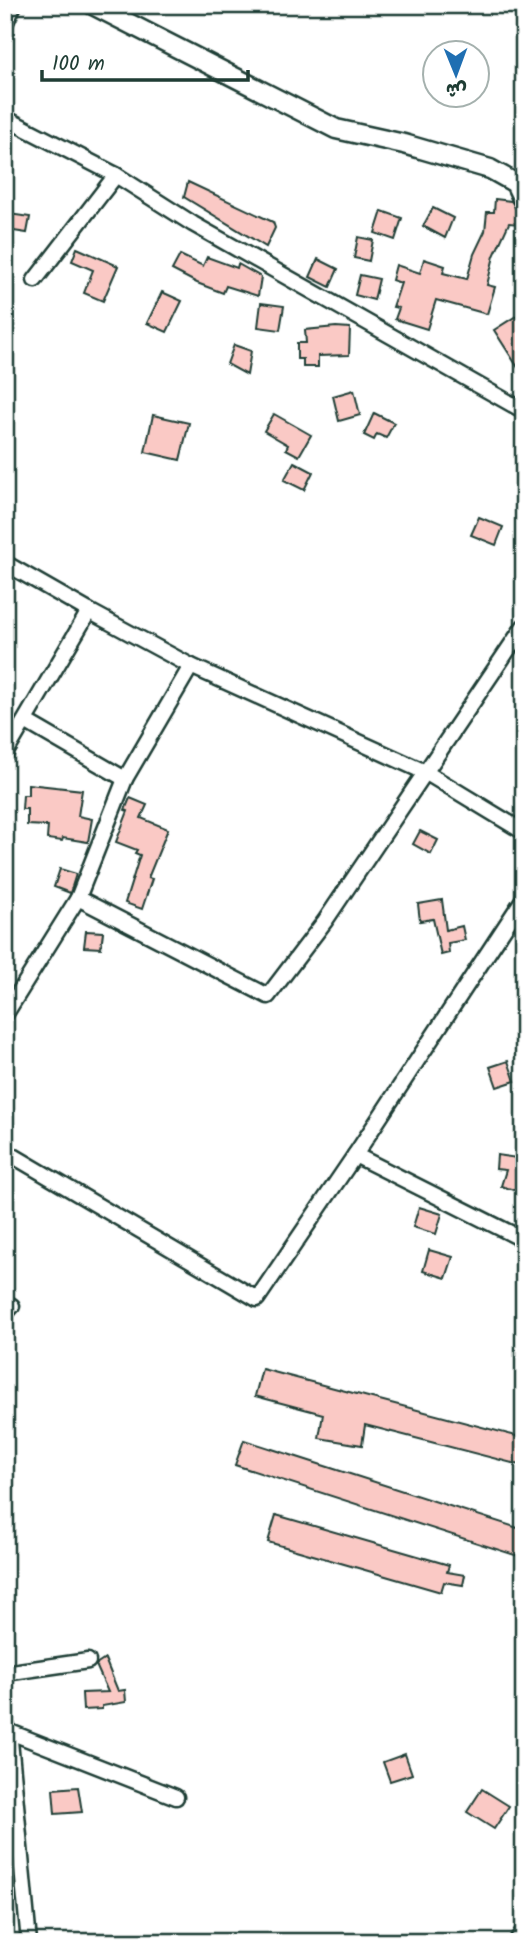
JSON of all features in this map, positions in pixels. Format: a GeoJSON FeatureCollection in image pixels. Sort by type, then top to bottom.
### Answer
{"type":"FeatureCollection","features":[{"type":"Feature","properties":{"kind":"street"},"geometry":{"type":"LineString","coordinates":[[5,24],[14,5]]}},
{"type":"Feature","properties":{"kind":"street"},"geometry":{"type":"LineString","coordinates":[[93,5],[336,129],[404,144],[490,169],[514,183],[524,202]]}},
{"type":"Feature","properties":{"kind":"street"},"geometry":{"type":"LineString","coordinates":[[5,118],[116,175],[193,224],[524,411]]}},
{"type":"Feature","properties":{"kind":"street"},"geometry":{"type":"LineString","coordinates":[[35,280],[116,175]]}},
{"type":"Feature","properties":{"kind":"street"},"geometry":{"type":"LineString","coordinates":[[5,563],[191,666],[425,772],[524,832]]}},
{"type":"Feature","properties":{"kind":"street"},"geometry":{"type":"LineString","coordinates":[[5,754],[89,611]]}},
{"type":"Feature","properties":{"kind":"street"},"geometry":{"type":"LineString","coordinates":[[78,898],[268,996],[326,921],[524,626]]}},
{"type":"Feature","properties":{"kind":"street"},"geometry":{"type":"LineString","coordinates":[[5,1015],[78,898],[125,779],[191,666]]}},
{"type":"Feature","properties":{"kind":"street"},"geometry":{"type":"LineString","coordinates":[[25,721],[125,779]]}},
{"type":"Feature","properties":{"kind":"street"},"geometry":{"type":"LineString","coordinates":[[5,1151],[257,1299],[524,898]]}},
{"type":"Feature","properties":{"kind":"street"},"geometry":{"type":"LineString","coordinates":[[355,1155],[524,1240]]}},
{"type":"Feature","properties":{"kind":"street"},"geometry":{"type":"LineString","coordinates":[[5,1302],[12,1306],[5,1314]]}},
{"type":"Feature","properties":{"kind":"street"},"geometry":{"type":"LineString","coordinates":[[5,1673],[88,1661]]}},
{"type":"Feature","properties":{"kind":"street"},"geometry":{"type":"LineString","coordinates":[[29,1942],[7,1730],[176,1797]]}},
{"type":"Feature","properties":{"kind":"street"},"geometry":{"type":"LineString","coordinates":[[516,1942],[524,1930]]}},
{"type":"Feature","properties":{"kind":"building"},"geometry":{"type":"Polygon","coordinates":[[[188,182],[273,222],[275,228],[266,247],[184,197],[188,182]]]}},
{"type":"Feature","properties":{"kind":"building"},"geometry":{"type":"Polygon","coordinates":[[[495,199],[511,201],[520,213],[519,224],[509,223],[494,256],[487,285],[495,287],[487,314],[436,300],[427,329],[395,319],[399,308],[393,307],[401,283],[392,280],[396,265],[420,273],[424,259],[445,266],[443,273],[467,279],[474,254],[485,231],[487,212],[494,212],[495,199]]]}},
{"type":"Feature","properties":{"kind":"building"},"geometry":{"type":"Polygon","coordinates":[[[433,208],[453,218],[445,238],[423,226],[433,208]]]}},
{"type":"Feature","properties":{"kind":"building"},"geometry":{"type":"Polygon","coordinates":[[[382,211],[402,218],[395,240],[375,233],[382,211]]]}},
{"type":"Feature","properties":{"kind":"building"},"geometry":{"type":"Polygon","coordinates":[[[9,214],[30,217],[27,233],[7,230],[9,214]]]}},
{"type":"Feature","properties":{"kind":"building"},"geometry":{"type":"Polygon","coordinates":[[[358,237],[373,240],[369,261],[354,258],[358,237]]]}},
{"type":"Feature","properties":{"kind":"building"},"geometry":{"type":"Polygon","coordinates":[[[77,248],[118,266],[103,301],[84,293],[93,270],[72,261],[77,248]]]}},
{"type":"Feature","properties":{"kind":"building"},"geometry":{"type":"Polygon","coordinates":[[[180,255],[203,266],[207,257],[237,268],[238,264],[261,277],[258,296],[226,286],[223,293],[172,270],[180,255]]]}},
{"type":"Feature","properties":{"kind":"building"},"geometry":{"type":"Polygon","coordinates":[[[318,259],[338,269],[330,287],[310,277],[318,259]]]}},
{"type":"Feature","properties":{"kind":"building"},"geometry":{"type":"Polygon","coordinates":[[[360,275],[379,279],[374,300],[355,295],[360,275]]]}},
{"type":"Feature","properties":{"kind":"building"},"geometry":{"type":"Polygon","coordinates":[[[162,292],[182,301],[167,332],[147,323],[162,292]]]}},
{"type":"Feature","properties":{"kind":"building"},"geometry":{"type":"Polygon","coordinates":[[[261,303],[284,306],[280,330],[258,327],[261,303]]]}},
{"type":"Feature","properties":{"kind":"building"},"geometry":{"type":"Polygon","coordinates":[[[524,311],[524,377],[494,330],[524,311]]]}},
{"type":"Feature","properties":{"kind":"building"},"geometry":{"type":"Polygon","coordinates":[[[350,328],[349,355],[318,356],[318,367],[303,367],[303,359],[297,359],[297,343],[306,343],[305,330],[350,328]]]}},
{"type":"Feature","properties":{"kind":"building"},"geometry":{"type":"Polygon","coordinates":[[[234,345],[251,351],[247,375],[227,364],[234,345]]]}},
{"type":"Feature","properties":{"kind":"building"},"geometry":{"type":"Polygon","coordinates":[[[354,390],[360,415],[339,421],[333,396],[354,390]]]}},
{"type":"Feature","properties":{"kind":"building"},"geometry":{"type":"Polygon","coordinates":[[[374,413],[394,423],[386,438],[377,434],[374,440],[364,435],[374,413]]]}},
{"type":"Feature","properties":{"kind":"building"},"geometry":{"type":"Polygon","coordinates":[[[274,414],[311,435],[299,456],[286,449],[288,445],[264,431],[274,414]]]}},
{"type":"Feature","properties":{"kind":"building"},"geometry":{"type":"Polygon","coordinates":[[[153,415],[189,423],[180,460],[145,452],[153,415]]]}},
{"type":"Feature","properties":{"kind":"building"},"geometry":{"type":"Polygon","coordinates":[[[294,462],[313,472],[304,490],[284,480],[294,462]]]}},
{"type":"Feature","properties":{"kind":"building"},"geometry":{"type":"Polygon","coordinates":[[[479,517],[503,527],[496,545],[471,535],[479,517]]]}},
{"type":"Feature","properties":{"kind":"building"},"geometry":{"type":"Polygon","coordinates":[[[28,784],[82,790],[78,816],[92,819],[88,842],[63,838],[62,841],[47,839],[48,826],[27,825],[27,809],[22,809],[23,795],[28,795],[28,784]]]}},
{"type":"Feature","properties":{"kind":"building"},"geometry":{"type":"Polygon","coordinates":[[[130,798],[147,805],[141,818],[168,829],[148,878],[152,879],[142,909],[125,903],[140,855],[135,853],[137,850],[116,842],[130,798]]]}},
{"type":"Feature","properties":{"kind":"building"},"geometry":{"type":"Polygon","coordinates":[[[420,831],[438,840],[431,854],[413,844],[420,831]]]}},
{"type":"Feature","properties":{"kind":"building"},"geometry":{"type":"Polygon","coordinates":[[[60,869],[76,874],[70,893],[54,887],[60,869]]]}},
{"type":"Feature","properties":{"kind":"building"},"geometry":{"type":"Polygon","coordinates":[[[442,900],[446,930],[462,926],[465,940],[448,943],[449,953],[441,955],[433,919],[420,921],[418,904],[442,900]]]}},
{"type":"Feature","properties":{"kind":"building"},"geometry":{"type":"Polygon","coordinates":[[[86,931],[103,932],[101,948],[84,947],[86,931]]]}},
{"type":"Feature","properties":{"kind":"building"},"geometry":{"type":"Polygon","coordinates":[[[508,1061],[515,1081],[497,1087],[490,1067],[508,1061]]]}},
{"type":"Feature","properties":{"kind":"building"},"geometry":{"type":"Polygon","coordinates":[[[497,1155],[524,1159],[524,1193],[501,1186],[506,1170],[496,1169],[497,1155]]]}},
{"type":"Feature","properties":{"kind":"building"},"geometry":{"type":"Polygon","coordinates":[[[419,1207],[442,1214],[436,1234],[413,1227],[419,1207]]]}},
{"type":"Feature","properties":{"kind":"building"},"geometry":{"type":"Polygon","coordinates":[[[429,1250],[453,1257],[446,1278],[423,1271],[429,1250]]]}},
{"type":"Feature","properties":{"kind":"building"},"geometry":{"type":"Polygon","coordinates":[[[262,1369],[524,1438],[524,1466],[365,1425],[362,1445],[319,1438],[323,1414],[255,1396],[262,1369]]]}},
{"type":"Feature","properties":{"kind":"building"},"geometry":{"type":"Polygon","coordinates":[[[244,1440],[524,1530],[524,1558],[235,1465],[244,1440]]]}},
{"type":"Feature","properties":{"kind":"building"},"geometry":{"type":"Polygon","coordinates":[[[276,1515],[449,1565],[447,1572],[465,1575],[463,1585],[444,1582],[441,1592],[268,1542],[276,1515]]]}},
{"type":"Feature","properties":{"kind":"building"},"geometry":{"type":"Polygon","coordinates":[[[105,1659],[118,1691],[125,1690],[126,1702],[102,1706],[102,1709],[83,1710],[82,1693],[108,1692],[96,1665],[105,1659]]]}},
{"type":"Feature","properties":{"kind":"building"},"geometry":{"type":"Polygon","coordinates":[[[405,1754],[412,1774],[390,1781],[383,1762],[405,1754]]]}},
{"type":"Feature","properties":{"kind":"building"},"geometry":{"type":"Polygon","coordinates":[[[78,1787],[82,1812],[55,1814],[53,1789],[78,1787]]]}},
{"type":"Feature","properties":{"kind":"building"},"geometry":{"type":"Polygon","coordinates":[[[482,1789],[509,1806],[494,1829],[467,1812],[482,1789]]]}}]}
